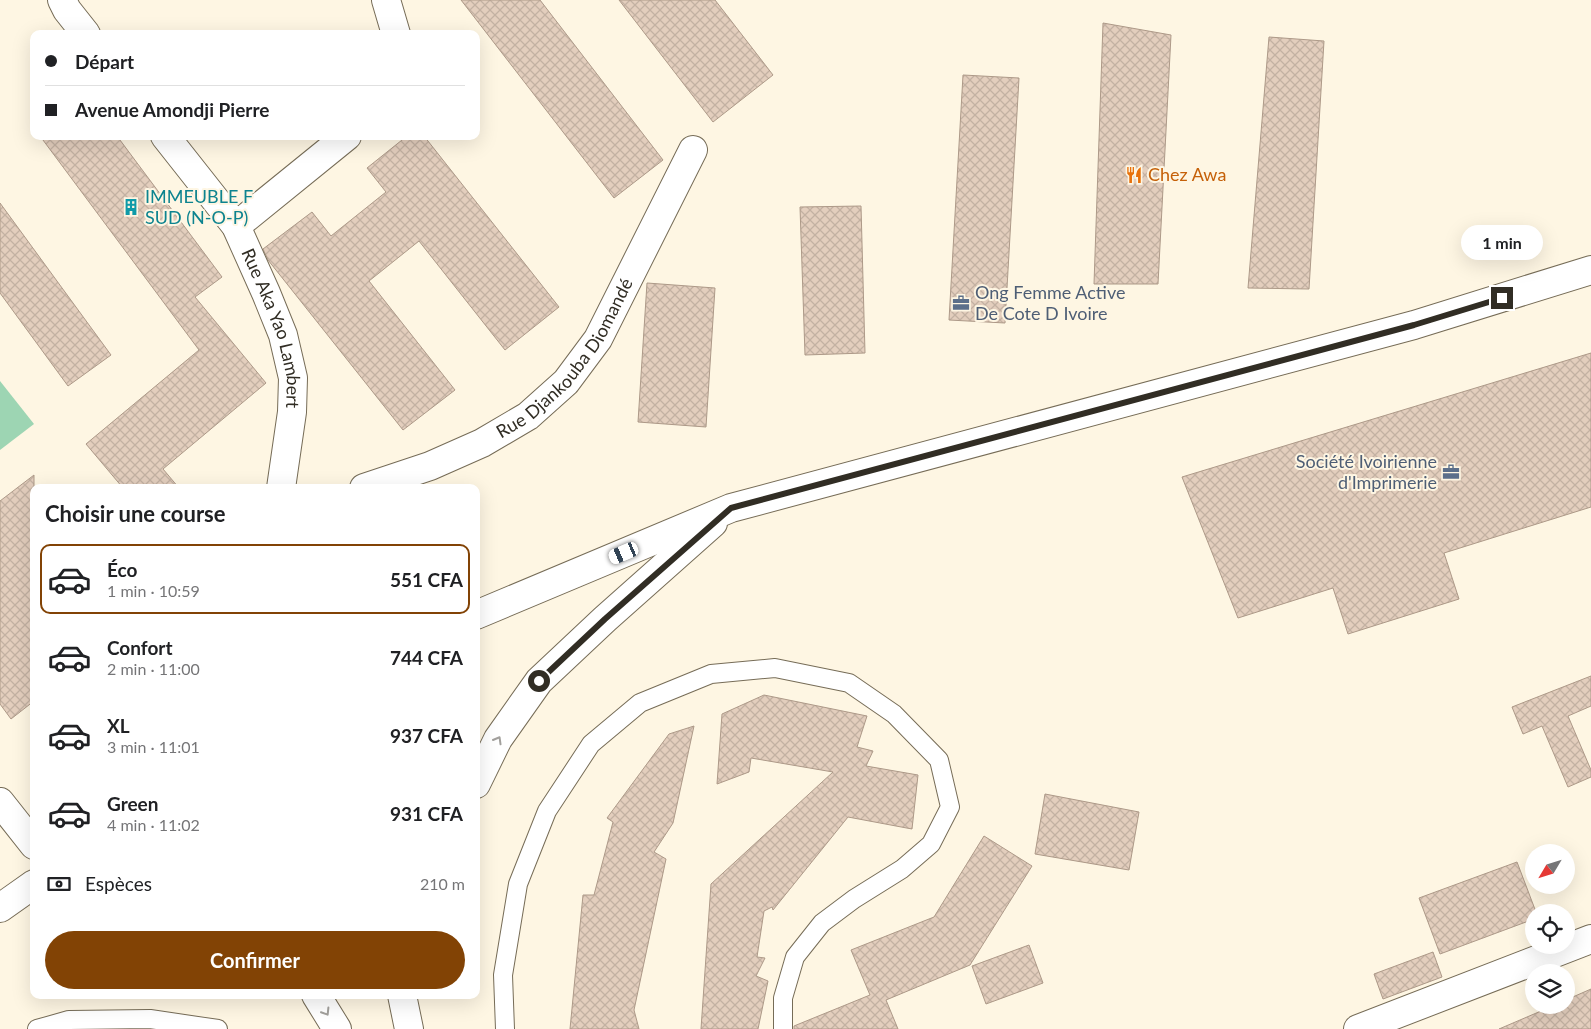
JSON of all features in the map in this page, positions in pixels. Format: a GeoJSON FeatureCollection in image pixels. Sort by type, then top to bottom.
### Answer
{"type":"FeatureCollection","features":[{"type":"Feature","properties":{"kind":"street"},"geometry":{"type":"LineString","coordinates":[[62,0],[67,10],[83,30]]}},
{"type":"Feature","properties":{"kind":"street"},"geometry":{"type":"LineString","coordinates":[[386,0],[395,30]]}},
{"type":"Feature","properties":{"kind":"street","name":"Rue Aka Yao Lambert"},"geometry":{"type":"LineString","coordinates":[[168,140],[236,226],[284,336],[293,378],[292,412],[282,484]]}},
{"type":"Feature","properties":{"kind":"street"},"geometry":{"type":"LineString","coordinates":[[236,226],[342,140]]}},
{"type":"Feature","properties":{"kind":"street","name":"Rue Djankouba Diomandé"},"geometry":{"type":"LineString","coordinates":[[376,484],[430,466],[482,443],[528,416],[566,382],[598,339],[693,150]]}},
{"type":"Feature","properties":{"kind":"street"},"geometry":{"type":"LineString","coordinates":[[480,612],[731,508],[1414,325],[1591,270]]}},
{"type":"Feature","properties":{"kind":"street"},"geometry":{"type":"LineString","coordinates":[[480,776],[498,739],[539,681],[605,619],[731,508]]}},
{"type":"Feature","properties":{"kind":"street"},"geometry":{"type":"LineString","coordinates":[[0,802],[30,840]]}},
{"type":"Feature","properties":{"kind":"street"},"geometry":{"type":"LineString","coordinates":[[0,908],[30,887]]}},
{"type":"Feature","properties":{"kind":"street"},"geometry":{"type":"LineString","coordinates":[[1358,1029],[1591,939]]}},
{"type":"Feature","properties":{"kind":"street"},"geometry":{"type":"LineString","coordinates":[[318,999],[337,1029]]}},
{"type":"Feature","properties":{"kind":"street"},"geometry":{"type":"LineString","coordinates":[[403,999],[408,1029]]}},
{"type":"Feature","properties":{"kind":"street"},"geometry":{"type":"LineString","coordinates":[[418,1029],[422,999]]}},
{"type":"Feature","properties":{"kind":"lane"},"geometry":{"type":"LineString","coordinates":[[505,1029],[502,975],[518,884],[547,811],[590,744],[640,703],[711,674],[775,668],[849,683],[894,714],[939,760],[950,807],[931,844],[902,869],[854,899],[822,923],[795,957],[783,998],[783,1029]]}},
{"type":"Feature","properties":{"kind":"lane"},"geometry":{"type":"LineString","coordinates":[[37,1029],[69,1020],[150,1019],[218,1029]]}},
{"type":"Feature","properties":{"kind":"green space"},"geometry":{"type":"Polygon","coordinates":[[[0,381],[34,424],[0,450],[0,381]]]}},
{"type":"Feature","properties":{"kind":"building"},"geometry":{"type":"Polygon","coordinates":[[[461,0],[540,0],[663,160],[614,198],[461,0]]]}},
{"type":"Feature","properties":{"kind":"building"},"geometry":{"type":"Polygon","coordinates":[[[619,0],[715,0],[773,75],[713,122],[619,0]]]}},
{"type":"Feature","properties":{"kind":"building"},"geometry":{"type":"Polygon","coordinates":[[[1103,23],[1171,35],[1158,284],[1094,284],[1103,23]]]}},
{"type":"Feature","properties":{"kind":"building"},"geometry":{"type":"Polygon","coordinates":[[[1269,37],[1324,41],[1309,289],[1248,288],[1269,37]]]}},
{"type":"Feature","properties":{"kind":"building"},"geometry":{"type":"Polygon","coordinates":[[[963,75],[1019,78],[1005,323],[949,320],[963,75]]]}},
{"type":"Feature","properties":{"kind":"building"},"geometry":{"type":"Polygon","coordinates":[[[43,140],[120,140],[222,277],[195,297],[266,383],[163,469],[176,484],[120,484],[86,444],[199,350],[43,140]]]}},
{"type":"Feature","properties":{"kind":"building"},"geometry":{"type":"Polygon","coordinates":[[[402,140],[427,140],[559,307],[505,350],[419,241],[369,281],[455,390],[403,430],[268,260],[263,249],[312,212],[331,236],[386,192],[367,168],[402,140]]]}},
{"type":"Feature","properties":{"kind":"building"},"geometry":{"type":"Polygon","coordinates":[[[0,203],[111,355],[68,386],[0,293],[0,203]]]}},
{"type":"Feature","properties":{"kind":"building"},"geometry":{"type":"Polygon","coordinates":[[[861,206],[865,353],[805,355],[800,207],[861,206]]]}},
{"type":"Feature","properties":{"kind":"building"},"geometry":{"type":"Polygon","coordinates":[[[647,283],[715,288],[706,427],[638,422],[647,283]]]}},
{"type":"Feature","properties":{"kind":"building"},"geometry":{"type":"Polygon","coordinates":[[[1591,353],[1591,507],[1444,553],[1459,599],[1348,634],[1333,588],[1238,618],[1182,477],[1591,353]]]}},
{"type":"Feature","properties":{"kind":"building"},"geometry":{"type":"Polygon","coordinates":[[[34,475],[34,484],[30,484],[30,704],[11,719],[0,704],[0,501],[34,475]]]}},
{"type":"Feature","properties":{"kind":"building"},"geometry":{"type":"Polygon","coordinates":[[[1591,676],[1591,706],[1568,716],[1591,770],[1591,777],[1568,787],[1542,726],[1523,734],[1512,707],[1591,676]]]}},
{"type":"Feature","properties":{"kind":"building"},"geometry":{"type":"Polygon","coordinates":[[[764,695],[867,716],[857,747],[873,751],[866,766],[918,775],[912,829],[848,817],[773,910],[772,907],[764,911],[757,957],[765,958],[756,976],[768,981],[758,1029],[701,1029],[711,884],[833,772],[751,758],[749,772],[717,784],[722,714],[764,695]]]}},
{"type":"Feature","properties":{"kind":"building"},"geometry":{"type":"Polygon","coordinates":[[[694,726],[673,823],[654,852],[666,859],[634,1010],[639,1029],[570,1029],[583,895],[594,895],[613,822],[607,818],[669,734],[694,726]]]}},
{"type":"Feature","properties":{"kind":"building"},"geometry":{"type":"Polygon","coordinates":[[[1045,794],[1139,812],[1129,870],[1035,854],[1045,794]]]}},
{"type":"Feature","properties":{"kind":"building"},"geometry":{"type":"Polygon","coordinates":[[[984,836],[1032,866],[970,965],[886,1000],[898,1029],[794,1029],[794,1026],[870,995],[851,950],[934,917],[984,836]]]}},
{"type":"Feature","properties":{"kind":"building"},"geometry":{"type":"Polygon","coordinates":[[[1517,862],[1525,883],[1525,894],[1529,894],[1533,904],[1525,904],[1525,922],[1440,954],[1419,898],[1517,862]]]}},
{"type":"Feature","properties":{"kind":"building"},"geometry":{"type":"Polygon","coordinates":[[[1029,945],[1043,983],[986,1004],[972,966],[1029,945]]]}},
{"type":"Feature","properties":{"kind":"building"},"geometry":{"type":"Polygon","coordinates":[[[1433,952],[1442,977],[1383,999],[1374,974],[1433,952]]]}},
{"type":"Feature","properties":{"kind":"building"},"geometry":{"type":"Polygon","coordinates":[[[1591,989],[1591,1029],[1499,1029],[1534,1014],[1575,1014],[1575,996],[1591,989]]]}},
{"type":"Feature","properties":{"kind":"place","name":"Chez Awa"},"geometry":{"type":"Point","coordinates":[1134,175]}},
{"type":"Feature","properties":{"kind":"place","name":"IMMEUBLE F SUD (N-O-P)"},"geometry":{"type":"Point","coordinates":[131,207]}},
{"type":"Feature","properties":{"kind":"place","name":"Ong Femme Active De Cote D Ivoire"},"geometry":{"type":"Point","coordinates":[961,303]}},
{"type":"Feature","properties":{"kind":"place","name":"Société Ivoirienne d'Imprimerie"},"geometry":{"type":"Point","coordinates":[1451,472]}},
{"type":"Feature","properties":{"kind":"route"},"geometry":{"type":"LineString","coordinates":[[539,681],[605,619],[731,508],[1414,325],[1502,298]]}}]}
